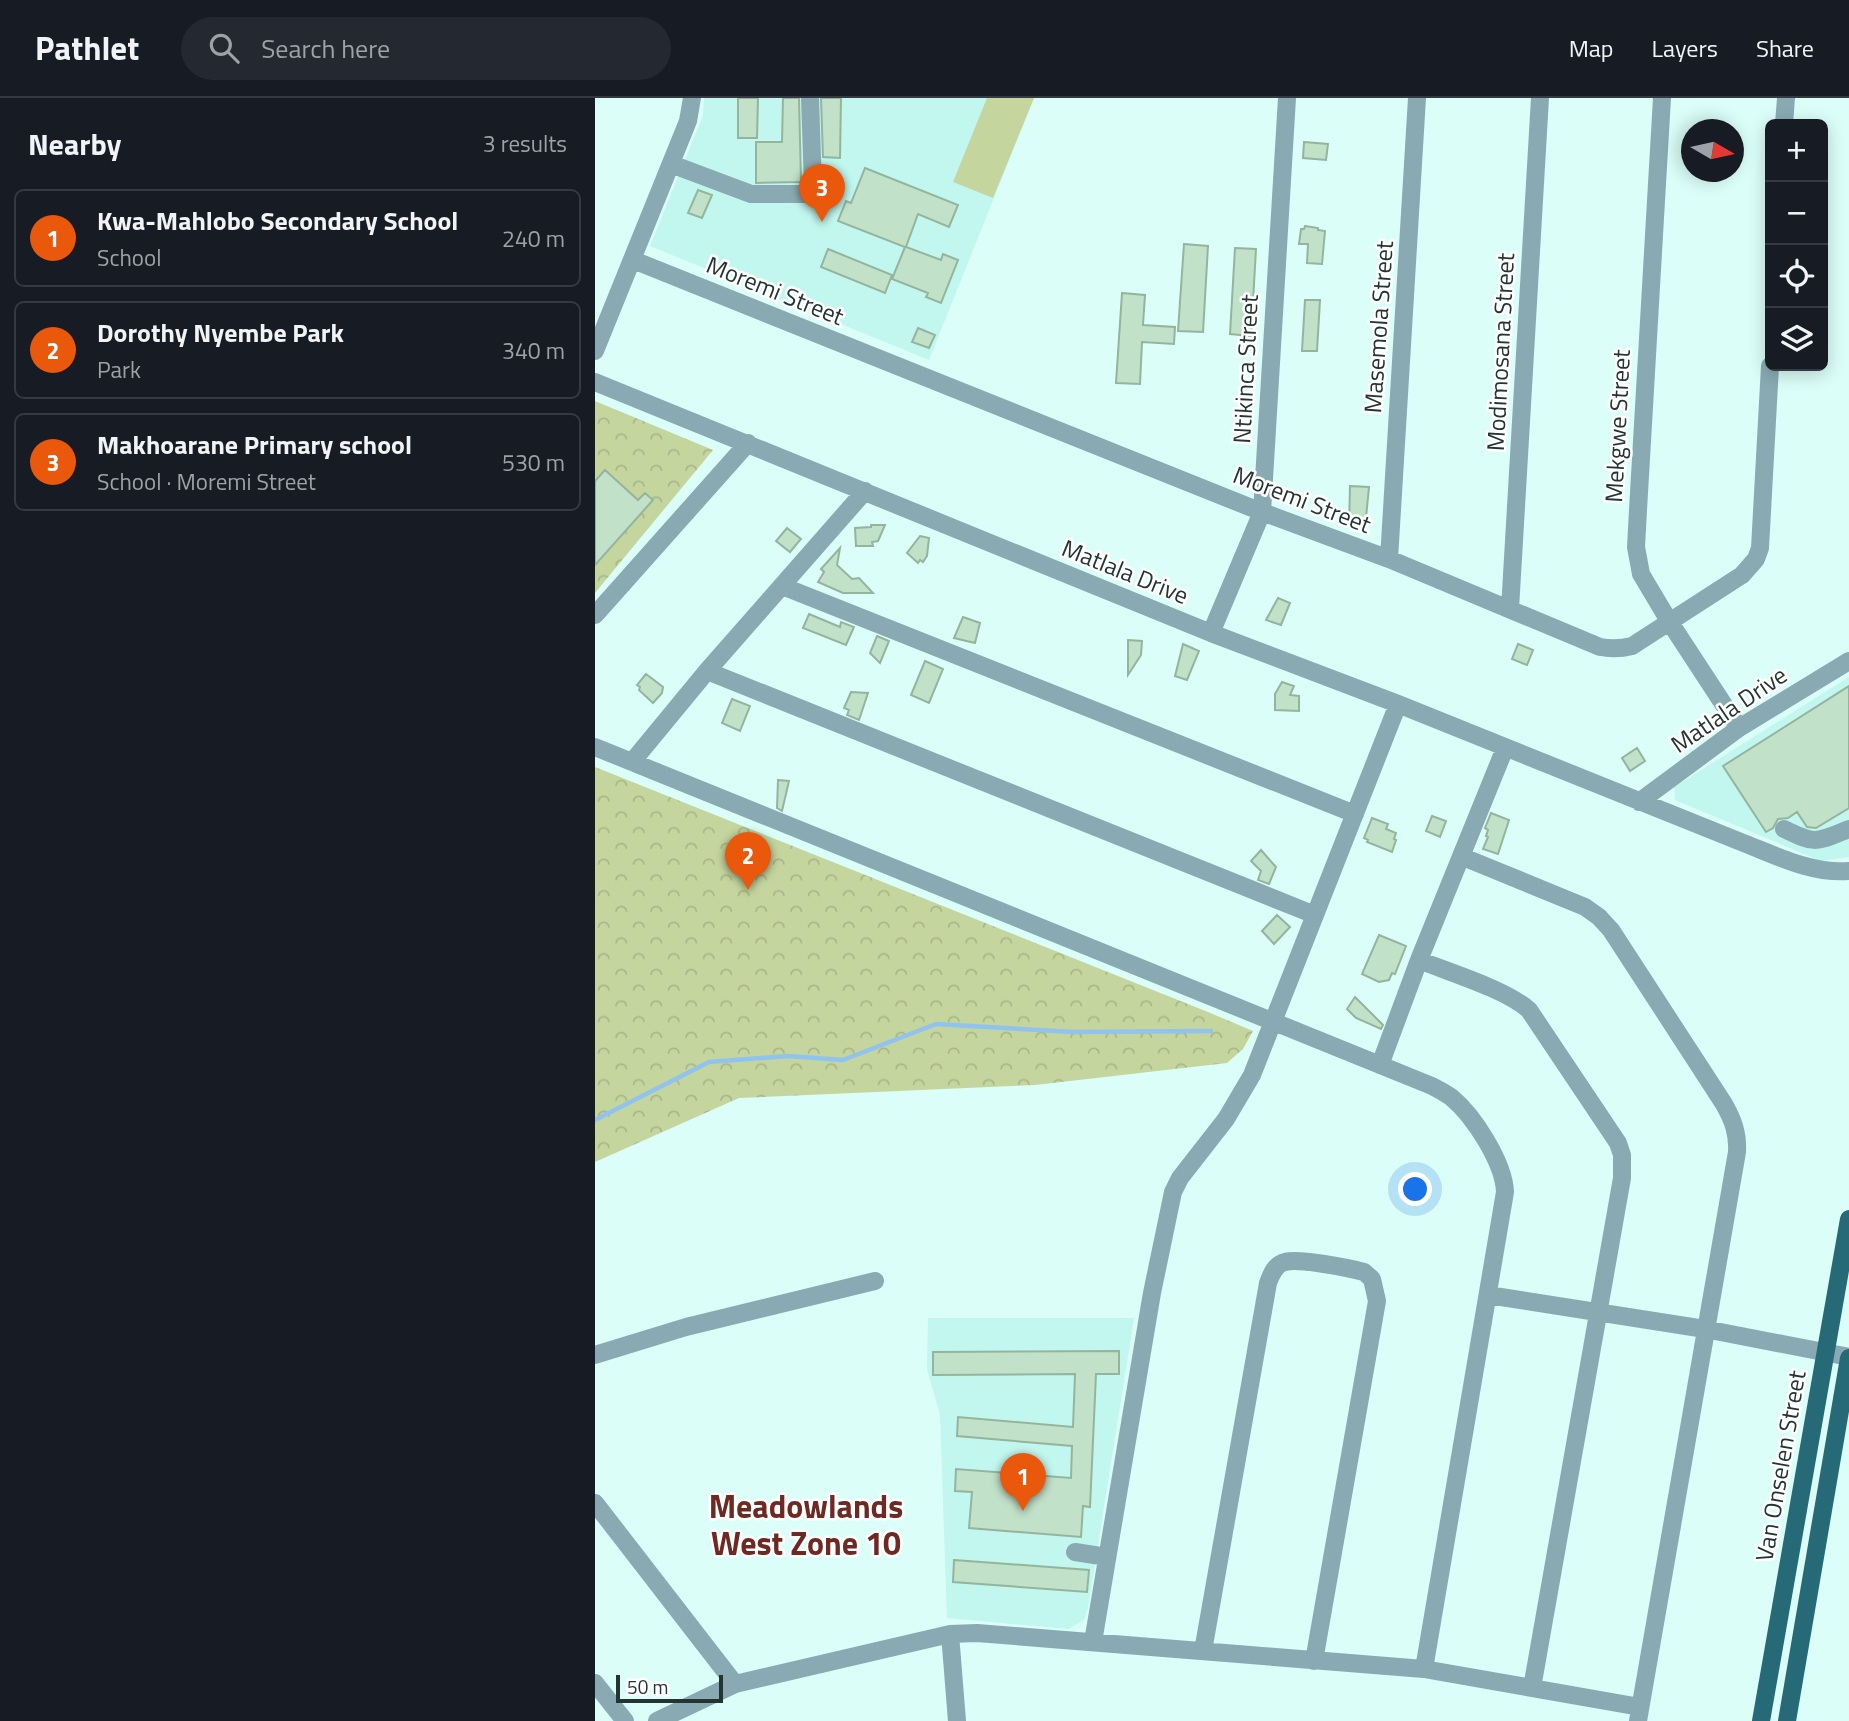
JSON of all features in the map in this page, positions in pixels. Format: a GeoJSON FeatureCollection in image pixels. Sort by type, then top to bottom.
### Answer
{"type":"FeatureCollection","features":[{"type":"Feature","properties":{"kind":"main road","name":"Van Onselen Street"},"geometry":{"type":"LineString","coordinates":[[1761,1721],[1849,1219]]}},
{"type":"Feature","properties":{"kind":"main road","name":"Van Onselen Street"},"geometry":{"type":"LineString","coordinates":[[1787,1721],[1849,1358]]}},
{"type":"Feature","properties":{"kind":"street"},"geometry":{"type":"LineString","coordinates":[[595,351],[688,121],[692,98]]}},
{"type":"Feature","properties":{"kind":"street"},"geometry":{"type":"LineString","coordinates":[[671,164],[751,194],[807,194],[813,186],[810,98]]}},
{"type":"Feature","properties":{"kind":"street","name":"Ntikinca Street"},"geometry":{"type":"LineString","coordinates":[[1211,634],[1262,512],[1287,98]]}},
{"type":"Feature","properties":{"kind":"street","name":"Masemola Street"},"geometry":{"type":"LineString","coordinates":[[1389,559],[1417,98]]}},
{"type":"Feature","properties":{"kind":"street","name":"Modimosana Street"},"geometry":{"type":"LineString","coordinates":[[1510,609],[1540,98]]}},
{"type":"Feature","properties":{"kind":"street","name":"Mekgwe Street"},"geometry":{"type":"LineString","coordinates":[[1662,98],[1636,547],[1641,574],[1739,728]]}},
{"type":"Feature","properties":{"kind":"street"},"geometry":{"type":"LineString","coordinates":[[1784,119],[1786,98]]}},
{"type":"Feature","properties":{"kind":"street","name":"Moremi Street"},"geometry":{"type":"LineString","coordinates":[[633,260],[1610,649],[1632,646],[1742,575],[1756,559],[1760,548],[1770,371]]}},
{"type":"Feature","properties":{"kind":"street","name":"Matlala Drive"},"geometry":{"type":"LineString","coordinates":[[595,382],[1211,634],[1398,704],[1639,802],[1804,866],[1835,872],[1849,871]]}},
{"type":"Feature","properties":{"kind":"street"},"geometry":{"type":"LineString","coordinates":[[595,615],[748,443]]}},
{"type":"Feature","properties":{"kind":"street"},"geometry":{"type":"LineString","coordinates":[[632,762],[707,671],[865,491]]}},
{"type":"Feature","properties":{"kind":"street"},"geometry":{"type":"LineString","coordinates":[[782,586],[1355,814]]}},
{"type":"Feature","properties":{"kind":"street","name":"Matlala Drive"},"geometry":{"type":"LineString","coordinates":[[1639,802],[1739,728],[1849,661]]}},
{"type":"Feature","properties":{"kind":"street"},"geometry":{"type":"LineString","coordinates":[[707,671],[1315,915]]}},
{"type":"Feature","properties":{"kind":"street"},"geometry":{"type":"LineString","coordinates":[[1093,1642],[1152,1293],[1173,1192],[1180,1178],[1240,1097],[1251,1075],[1398,704]]}},
{"type":"Feature","properties":{"kind":"street"},"geometry":{"type":"LineString","coordinates":[[595,747],[1432,1086],[1451,1097],[1468,1115],[1501,1168],[1505,1192],[1424,1669]]}},
{"type":"Feature","properties":{"kind":"street"},"geometry":{"type":"LineString","coordinates":[[1380,1065],[1419,960],[1505,748]]}},
{"type":"Feature","properties":{"kind":"street"},"geometry":{"type":"LineString","coordinates":[[1784,829],[1812,842],[1818,842],[1849,829]]}},
{"type":"Feature","properties":{"kind":"street"},"geometry":{"type":"LineString","coordinates":[[657,1721],[735,1684],[950,1634],[998,1633],[1424,1669],[1532,1688],[1639,1714],[1738,1136],[1734,1122],[1611,930],[1599,917],[1585,907],[1463,857]]}},
{"type":"Feature","properties":{"kind":"street"},"geometry":{"type":"LineString","coordinates":[[1419,960],[1503,994],[1529,1010],[1618,1143],[1622,1155],[1622,1178],[1532,1688]]}},
{"type":"Feature","properties":{"kind":"street"},"geometry":{"type":"LineString","coordinates":[[1203,1651],[1268,1283],[1278,1265],[1298,1261],[1364,1272],[1372,1279],[1377,1301],[1314,1661]]}},
{"type":"Feature","properties":{"kind":"street"},"geometry":{"type":"LineString","coordinates":[[595,1354],[686,1327],[875,1281]]}},
{"type":"Feature","properties":{"kind":"street"},"geometry":{"type":"LineString","coordinates":[[1488,1294],[1705,1329],[1849,1358]]}},
{"type":"Feature","properties":{"kind":"street"},"geometry":{"type":"LineString","coordinates":[[595,1503],[735,1684]]}},
{"type":"Feature","properties":{"kind":"street"},"geometry":{"type":"LineString","coordinates":[[1075,1552],[1107,1557]]}},
{"type":"Feature","properties":{"kind":"street"},"geometry":{"type":"LineString","coordinates":[[950,1634],[957,1721]]}},
{"type":"Feature","properties":{"kind":"street"},"geometry":{"type":"LineString","coordinates":[[595,1683],[625,1721]]}},
{"type":"Feature","properties":{"kind":"shaded area"},"geometry":{"type":"Polygon","coordinates":[[[704,98],[1034,98],[929,360],[650,246],[703,115],[704,98]]]}},
{"type":"Feature","properties":{"kind":"shaded area"},"geometry":{"type":"Polygon","coordinates":[[[1849,677],[1849,857],[1821,861],[1675,800],[1674,787],[1849,677]]]}},
{"type":"Feature","properties":{"kind":"shaded area"},"geometry":{"type":"Polygon","coordinates":[[[928,1318],[1134,1318],[1088,1608],[1084,1620],[1068,1629],[947,1618],[940,1415],[927,1369],[928,1318]]]}},
{"type":"Feature","properties":{"kind":"green space"},"geometry":{"type":"Polygon","coordinates":[[[987,98],[1034,98],[993,198],[953,182],[987,98]]]}},
{"type":"Feature","properties":{"kind":"green space"},"geometry":{"type":"Polygon","coordinates":[[[595,401],[713,450],[595,593],[595,401]]]}},
{"type":"Feature","properties":{"kind":"green space"},"geometry":{"type":"Polygon","coordinates":[[[595,767],[1253,1031],[1243,1049],[1227,1063],[1035,1085],[739,1098],[595,1162],[595,767]]]}},
{"type":"Feature","properties":{"kind":"building"},"geometry":{"type":"Polygon","coordinates":[[[738,98],[758,98],[757,138],[738,138],[738,98]]]}},
{"type":"Feature","properties":{"kind":"building"},"geometry":{"type":"Polygon","coordinates":[[[783,98],[799,98],[801,182],[756,183],[756,142],[782,142],[783,98]]]}},
{"type":"Feature","properties":{"kind":"building"},"geometry":{"type":"Polygon","coordinates":[[[821,98],[841,98],[840,158],[823,157],[821,98]]]}},
{"type":"Feature","properties":{"kind":"building"},"geometry":{"type":"Polygon","coordinates":[[[1304,142],[1328,144],[1326,160],[1303,158],[1304,142]]]}},
{"type":"Feature","properties":{"kind":"building"},"geometry":{"type":"Polygon","coordinates":[[[865,168],[958,205],[949,227],[918,214],[906,247],[941,260],[943,254],[958,260],[941,303],[926,297],[928,293],[892,279],[905,247],[838,221],[846,201],[851,203],[865,168]]]}},
{"type":"Feature","properties":{"kind":"building"},"geometry":{"type":"Polygon","coordinates":[[[698,190],[712,195],[702,218],[688,213],[698,190]]]}},
{"type":"Feature","properties":{"kind":"building"},"geometry":{"type":"Polygon","coordinates":[[[1305,226],[1325,231],[1322,264],[1307,263],[1308,244],[1299,244],[1301,229],[1305,226]]]}},
{"type":"Feature","properties":{"kind":"building"},"geometry":{"type":"Polygon","coordinates":[[[1184,244],[1208,246],[1203,332],[1178,331],[1184,244]]]}},
{"type":"Feature","properties":{"kind":"building"},"geometry":{"type":"Polygon","coordinates":[[[1235,248],[1256,249],[1251,336],[1230,334],[1235,248]]]}},
{"type":"Feature","properties":{"kind":"building"},"geometry":{"type":"Polygon","coordinates":[[[828,249],[892,275],[885,293],[821,267],[828,249]]]}},
{"type":"Feature","properties":{"kind":"building"},"geometry":{"type":"Polygon","coordinates":[[[1122,293],[1145,295],[1143,325],[1175,327],[1174,344],[1142,342],[1140,384],[1116,383],[1122,293]]]}},
{"type":"Feature","properties":{"kind":"building"},"geometry":{"type":"Polygon","coordinates":[[[1305,300],[1320,300],[1317,351],[1302,351],[1305,300]]]}},
{"type":"Feature","properties":{"kind":"building"},"geometry":{"type":"Polygon","coordinates":[[[918,328],[935,335],[929,348],[912,342],[918,328]]]}},
{"type":"Feature","properties":{"kind":"building"},"geometry":{"type":"Polygon","coordinates":[[[605,470],[638,500],[645,493],[653,500],[595,565],[595,481],[605,470]]]}},
{"type":"Feature","properties":{"kind":"building"},"geometry":{"type":"Polygon","coordinates":[[[1350,486],[1369,487],[1365,528],[1349,526],[1350,486]]]}},
{"type":"Feature","properties":{"kind":"building"},"geometry":{"type":"Polygon","coordinates":[[[885,525],[878,541],[872,542],[873,546],[856,546],[855,528],[885,525]]]}},
{"type":"Feature","properties":{"kind":"building"},"geometry":{"type":"Polygon","coordinates":[[[787,528],[801,539],[790,552],[776,541],[787,528]]]}},
{"type":"Feature","properties":{"kind":"building"},"geometry":{"type":"Polygon","coordinates":[[[920,536],[929,538],[927,556],[923,562],[920,560],[918,563],[907,553],[920,536]]]}},
{"type":"Feature","properties":{"kind":"building"},"geometry":{"type":"Polygon","coordinates":[[[840,548],[837,565],[852,579],[859,578],[873,593],[843,593],[818,582],[824,572],[821,569],[840,548]]]}},
{"type":"Feature","properties":{"kind":"building"},"geometry":{"type":"Polygon","coordinates":[[[1278,598],[1290,603],[1281,625],[1266,620],[1278,598]]]}},
{"type":"Feature","properties":{"kind":"building"},"geometry":{"type":"Polygon","coordinates":[[[809,614],[840,627],[841,622],[854,627],[846,645],[803,628],[809,614]]]}},
{"type":"Feature","properties":{"kind":"building"},"geometry":{"type":"Polygon","coordinates":[[[963,617],[980,623],[975,643],[954,638],[963,617]]]}},
{"type":"Feature","properties":{"kind":"building"},"geometry":{"type":"Polygon","coordinates":[[[877,636],[889,641],[880,663],[870,653],[877,636]]]}},
{"type":"Feature","properties":{"kind":"building"},"geometry":{"type":"Polygon","coordinates":[[[1128,640],[1142,641],[1141,655],[1128,675],[1128,640]]]}},
{"type":"Feature","properties":{"kind":"building"},"geometry":{"type":"Polygon","coordinates":[[[1183,644],[1199,651],[1187,680],[1175,676],[1183,644]]]}},
{"type":"Feature","properties":{"kind":"building"},"geometry":{"type":"Polygon","coordinates":[[[1518,644],[1533,650],[1527,665],[1512,659],[1518,644]]]}},
{"type":"Feature","properties":{"kind":"building"},"geometry":{"type":"Polygon","coordinates":[[[925,661],[943,669],[929,703],[911,695],[925,661]]]}},
{"type":"Feature","properties":{"kind":"building"},"geometry":{"type":"Polygon","coordinates":[[[646,674],[663,687],[662,693],[653,703],[637,685],[646,674]]]}},
{"type":"Feature","properties":{"kind":"building"},"geometry":{"type":"Polygon","coordinates":[[[1282,682],[1294,686],[1290,695],[1299,696],[1299,711],[1275,710],[1275,694],[1282,682]]]}},
{"type":"Feature","properties":{"kind":"building"},"geometry":{"type":"Polygon","coordinates":[[[1849,686],[1849,808],[1816,828],[1807,827],[1797,812],[1788,818],[1778,819],[1773,828],[1766,832],[1723,766],[1849,686]]]}},
{"type":"Feature","properties":{"kind":"building"},"geometry":{"type":"Polygon","coordinates":[[[851,692],[868,693],[859,720],[847,715],[849,710],[844,708],[851,692]]]}},
{"type":"Feature","properties":{"kind":"building"},"geometry":{"type":"Polygon","coordinates":[[[732,699],[750,706],[740,731],[722,723],[732,699]]]}},
{"type":"Feature","properties":{"kind":"building"},"geometry":{"type":"Polygon","coordinates":[[[1637,748],[1645,761],[1630,771],[1622,758],[1637,748]]]}},
{"type":"Feature","properties":{"kind":"building"},"geometry":{"type":"Polygon","coordinates":[[[778,780],[789,781],[782,811],[777,808],[778,780]]]}},
{"type":"Feature","properties":{"kind":"building"},"geometry":{"type":"Polygon","coordinates":[[[1491,813],[1509,820],[1498,854],[1483,849],[1488,837],[1488,830],[1485,828],[1491,813]]]}},
{"type":"Feature","properties":{"kind":"building"},"geometry":{"type":"Polygon","coordinates":[[[1432,816],[1446,821],[1440,837],[1426,831],[1432,816]]]}},
{"type":"Feature","properties":{"kind":"building"},"geometry":{"type":"Polygon","coordinates":[[[1372,818],[1388,824],[1386,829],[1396,833],[1392,852],[1367,842],[1364,838],[1372,818]]]}},
{"type":"Feature","properties":{"kind":"building"},"geometry":{"type":"Polygon","coordinates":[[[1261,850],[1276,867],[1269,884],[1258,880],[1261,871],[1251,861],[1261,850]]]}},
{"type":"Feature","properties":{"kind":"building"},"geometry":{"type":"Polygon","coordinates":[[[1277,915],[1290,927],[1274,944],[1262,931],[1277,915]]]}},
{"type":"Feature","properties":{"kind":"building"},"geometry":{"type":"Polygon","coordinates":[[[1379,935],[1406,946],[1395,974],[1392,973],[1389,980],[1379,982],[1362,974],[1379,935]]]}},
{"type":"Feature","properties":{"kind":"building"},"geometry":{"type":"Polygon","coordinates":[[[1355,997],[1383,1025],[1381,1029],[1356,1018],[1347,1009],[1355,997]]]}},
{"type":"Feature","properties":{"kind":"building"},"geometry":{"type":"Polygon","coordinates":[[[1119,1351],[1119,1374],[1096,1374],[1090,1507],[1083,1506],[1081,1537],[969,1528],[972,1492],[955,1491],[956,1469],[1071,1478],[1072,1446],[957,1436],[958,1417],[1073,1427],[1075,1374],[933,1375],[933,1352],[1119,1351]]]}},
{"type":"Feature","properties":{"kind":"building"},"geometry":{"type":"Polygon","coordinates":[[[954,1560],[1089,1570],[1087,1592],[953,1582],[954,1560]]]}},
{"type":"Feature","properties":{"kind":"waterway"},"geometry":{"type":"LineString","coordinates":[[595,1120],[709,1062],[788,1056],[843,1060],[936,1024],[1073,1032],[1211,1031]]}},
{"type":"Feature","properties":{"kind":"place","name":"Makhoarane Primary school"},"geometry":{"type":"Point","coordinates":[822,222]}},
{"type":"Feature","properties":{"kind":"place","name":"Dorothy Nyembe Park"},"geometry":{"type":"Point","coordinates":[748,890]}},
{"type":"Feature","properties":{"kind":"place","name":"Kwa-Mahlobo Secondary School"},"geometry":{"type":"Point","coordinates":[1023,1511]}},
{"type":"Feature","properties":{"kind":"district","name":"Meadowlands West Zone 10"},"geometry":{"type":"Point","coordinates":[806,1526]}}]}
